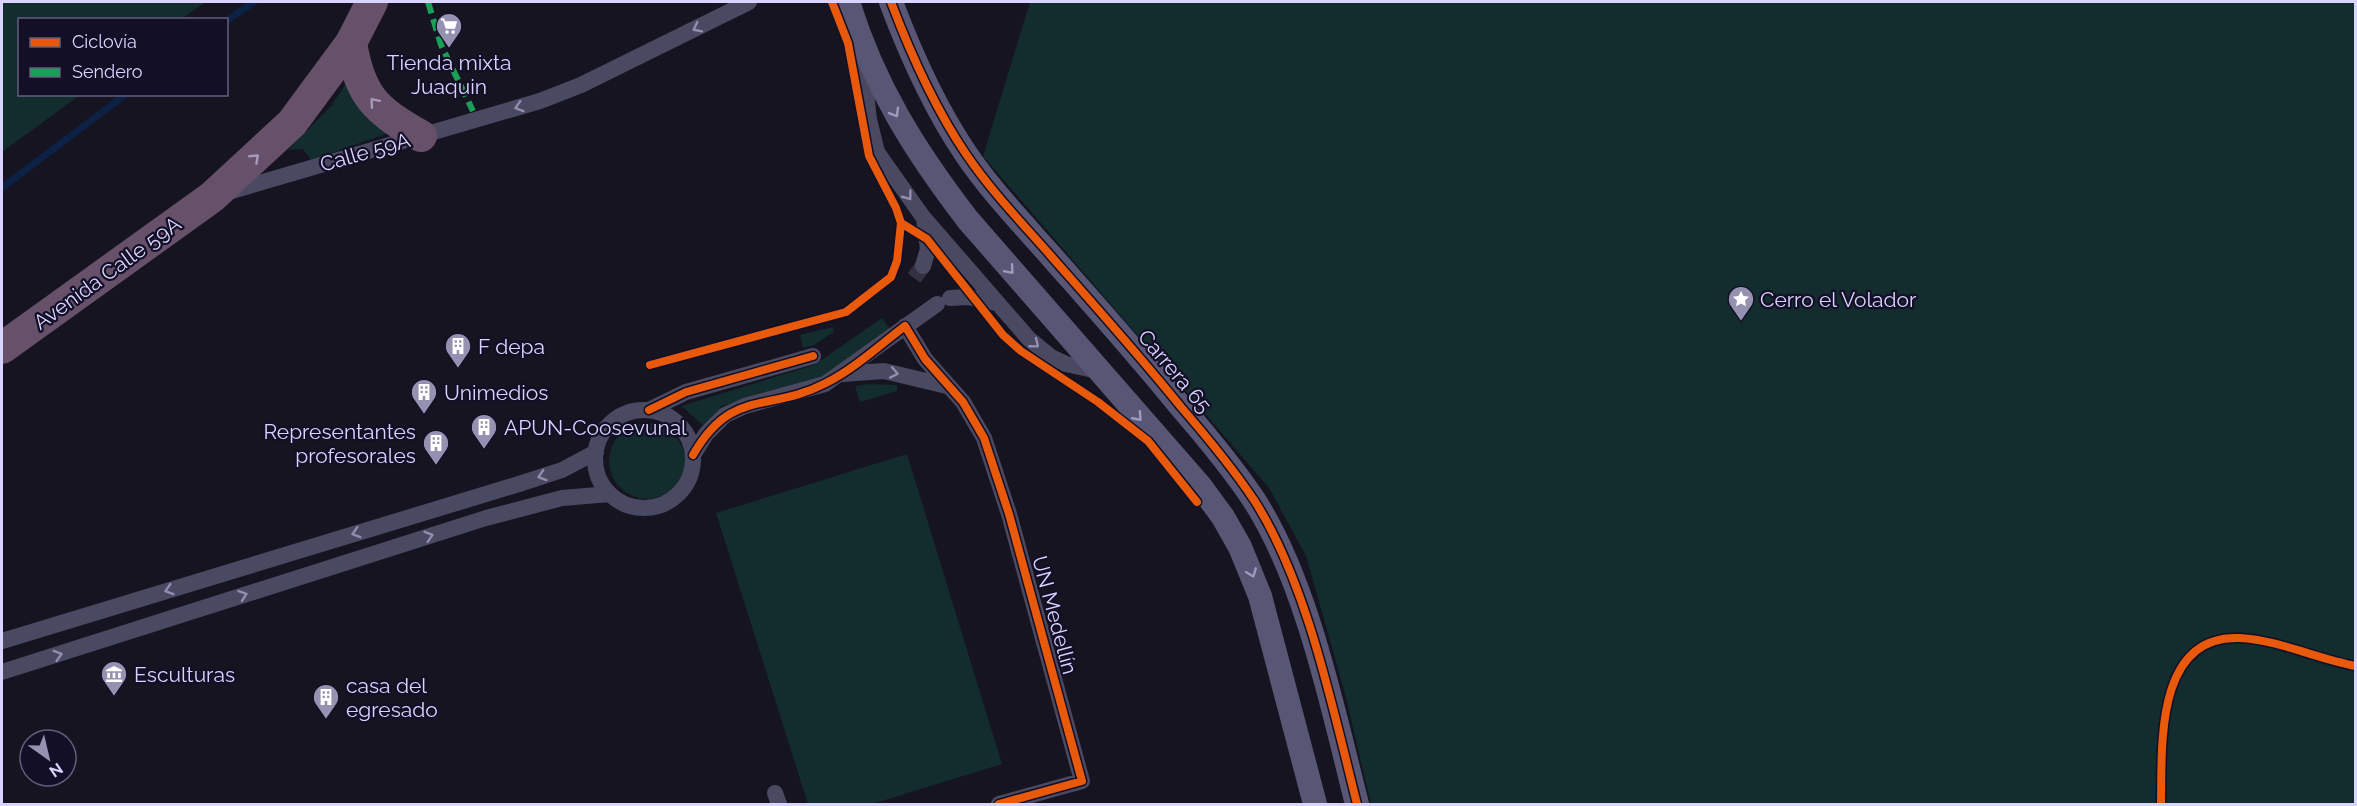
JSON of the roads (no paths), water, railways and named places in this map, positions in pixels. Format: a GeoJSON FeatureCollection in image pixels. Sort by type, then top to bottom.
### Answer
{"type":"FeatureCollection","features":[{"type":"Feature","properties":{"kind":"highway"},"geometry":{"type":"LineString","coordinates":[[212,198],[292,123],[351,43],[372,2]]}},
{"type":"Feature","properties":{"kind":"highway"},"geometry":{"type":"LineString","coordinates":[[351,43],[356,72],[369,98],[390,119],[421,136]]}},
{"type":"Feature","properties":{"kind":"highway","name":"Avenida Calle 59A"},"geometry":{"type":"LineString","coordinates":[[2,348],[212,198]]}},
{"type":"Feature","properties":{"kind":"main road"},"geometry":{"type":"LineString","coordinates":[[848,2],[861,44],[885,97],[937,179],[968,220],[1201,487],[1240,547],[1254,578],[1271,631],[1315,804]]}},
{"type":"Feature","properties":{"kind":"main road","name":"Carrera 65"},"geometry":{"type":"LineString","coordinates":[[891,2],[907,44],[940,112],[967,155],[999,197],[1131,346],[1232,468],[1256,503],[1294,584],[1326,686],[1357,804]]}},
{"type":"Feature","properties":{"kind":"street","name":"Calle 59A"},"geometry":{"type":"LineString","coordinates":[[212,198],[506,112],[581,85],[749,2]]}},
{"type":"Feature","properties":{"kind":"street"},"geometry":{"type":"LineString","coordinates":[[861,44],[869,120],[877,152],[923,217],[1029,339],[1051,357],[1066,364],[1098,371]]}},
{"type":"Feature","properties":{"kind":"street"},"geometry":{"type":"LineString","coordinates":[[923,217],[928,249],[923,266]]}},
{"type":"Feature","properties":{"kind":"street"},"geometry":{"type":"LineString","coordinates":[[693,455],[706,434],[725,415],[745,406],[818,387],[840,375],[905,326],[943,301],[968,297],[996,303]]}},
{"type":"Feature","properties":{"kind":"street"},"geometry":{"type":"LineString","coordinates":[[905,326],[925,359],[947,386]]}},
{"type":"Feature","properties":{"kind":"street"},"geometry":{"type":"LineString","coordinates":[[649,410],[670,418],[679,425],[690,444],[693,455],[692,467],[682,489],[659,505],[632,507],[610,494],[598,475],[596,452],[602,434],[612,423],[630,412],[649,410],[686,392],[813,356]]}},
{"type":"Feature","properties":{"kind":"street"},"geometry":{"type":"LineString","coordinates":[[840,375],[884,371],[947,386]]}},
{"type":"Feature","properties":{"kind":"street","name":"UN Medellín"},"geometry":{"type":"LineString","coordinates":[[947,386],[963,402],[984,438],[1009,514],[1082,781],[999,804]]}},
{"type":"Feature","properties":{"kind":"street"},"geometry":{"type":"LineString","coordinates":[[2,641],[519,484],[562,470],[596,452]]}},
{"type":"Feature","properties":{"kind":"street"},"geometry":{"type":"LineString","coordinates":[[2,672],[486,518],[562,498],[610,494]]}},
{"type":"Feature","properties":{"kind":"waterway"},"geometry":{"type":"LineString","coordinates":[[228,20],[254,2]]}},
{"type":"Feature","properties":{"kind":"waterway"},"geometry":{"type":"LineString","coordinates":[[2,188],[123,96]]}},
{"type":"Feature","properties":{"kind":"tunnel"},"geometry":{"type":"LineString","coordinates":[[914,278],[923,266]]}},
{"type":"Feature","properties":{"kind":"place","name":"Tienda mixta Juaquin"},"geometry":{"type":"Point","coordinates":[449,49]}},
{"type":"Feature","properties":{"kind":"place","name":"Cerro el Volador"},"geometry":{"type":"Point","coordinates":[1741,322]}},
{"type":"Feature","properties":{"kind":"place","name":"F depa"},"geometry":{"type":"Point","coordinates":[458,369]}},
{"type":"Feature","properties":{"kind":"place","name":"Unimedios"},"geometry":{"type":"Point","coordinates":[424,415]}},
{"type":"Feature","properties":{"kind":"place","name":"APUN-Coosevunal"},"geometry":{"type":"Point","coordinates":[484,450]}},
{"type":"Feature","properties":{"kind":"place","name":"Representantes profesorales"},"geometry":{"type":"Point","coordinates":[436,466]}},
{"type":"Feature","properties":{"kind":"place","name":"Esculturas"},"geometry":{"type":"Point","coordinates":[114,697]}},
{"type":"Feature","properties":{"kind":"place","name":"casa del egresado"},"geometry":{"type":"Point","coordinates":[326,720]}}]}
